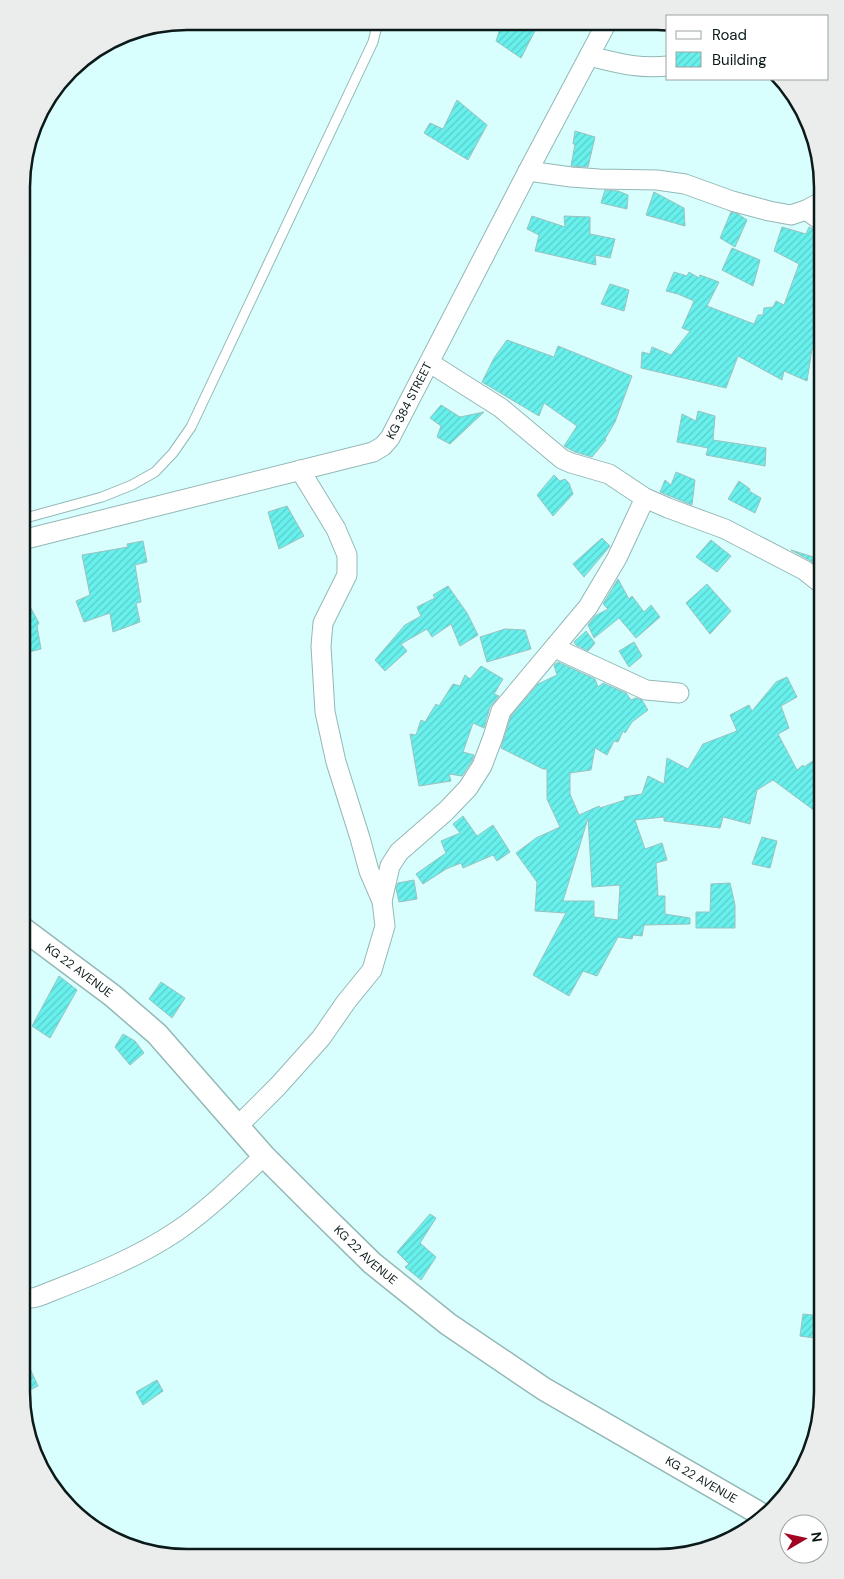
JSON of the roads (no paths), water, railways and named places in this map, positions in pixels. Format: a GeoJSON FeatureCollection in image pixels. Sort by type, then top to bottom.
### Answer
{"type":"FeatureCollection","features":[{"type":"Feature","properties":{"kind":"street","name":"KG 384 STREET"},"geometry":{"type":"LineString","coordinates":[[30,538],[373,452],[383,446],[390,438],[430,363],[528,170],[603,30]]}},
{"type":"Feature","properties":{"kind":"street"},"geometry":{"type":"LineString","coordinates":[[589,56],[634,67],[666,66]]}},
{"type":"Feature","properties":{"kind":"street"},"geometry":{"type":"LineString","coordinates":[[528,170],[599,179],[657,180],[685,184],[769,212],[791,215],[814,206]]}},
{"type":"Feature","properties":{"kind":"street"},"geometry":{"type":"LineString","coordinates":[[806,210],[814,216]]}},
{"type":"Feature","properties":{"kind":"street"},"geometry":{"type":"LineString","coordinates":[[430,363],[501,408],[562,459],[609,474],[645,498],[725,529],[804,570],[814,578]]}},
{"type":"Feature","properties":{"kind":"street"},"geometry":{"type":"LineString","coordinates":[[238,1126],[278,1086],[321,1038],[346,1002],[372,970],[385,926],[382,901],[369,871],[336,762],[325,712],[321,646],[323,622],[347,575],[347,554],[336,529],[300,470]]}},
{"type":"Feature","properties":{"kind":"street"},"geometry":{"type":"LineString","coordinates":[[382,901],[390,866],[399,852],[446,811],[468,788],[482,766],[501,711],[588,607],[617,558],[645,498]]}},
{"type":"Feature","properties":{"kind":"street"},"geometry":{"type":"LineString","coordinates":[[554,648],[646,690],[679,693]]}},
{"type":"Feature","properties":{"kind":"street","name":"KG 22 AVENUE"},"geometry":{"type":"LineString","coordinates":[[30,934],[113,996],[157,1034],[264,1156],[372,1263],[448,1324],[544,1389],[758,1512]]}},
{"type":"Feature","properties":{"kind":"street"},"geometry":{"type":"LineString","coordinates":[[30,1298],[46,1294],[129,1259],[177,1231],[218,1199],[264,1156]]}},
{"type":"Feature","properties":{"kind":"lane"},"geometry":{"type":"LineString","coordinates":[[30,518],[102,497],[124,488],[155,472],[173,453],[196,418],[373,42],[376,30]]}}]}
